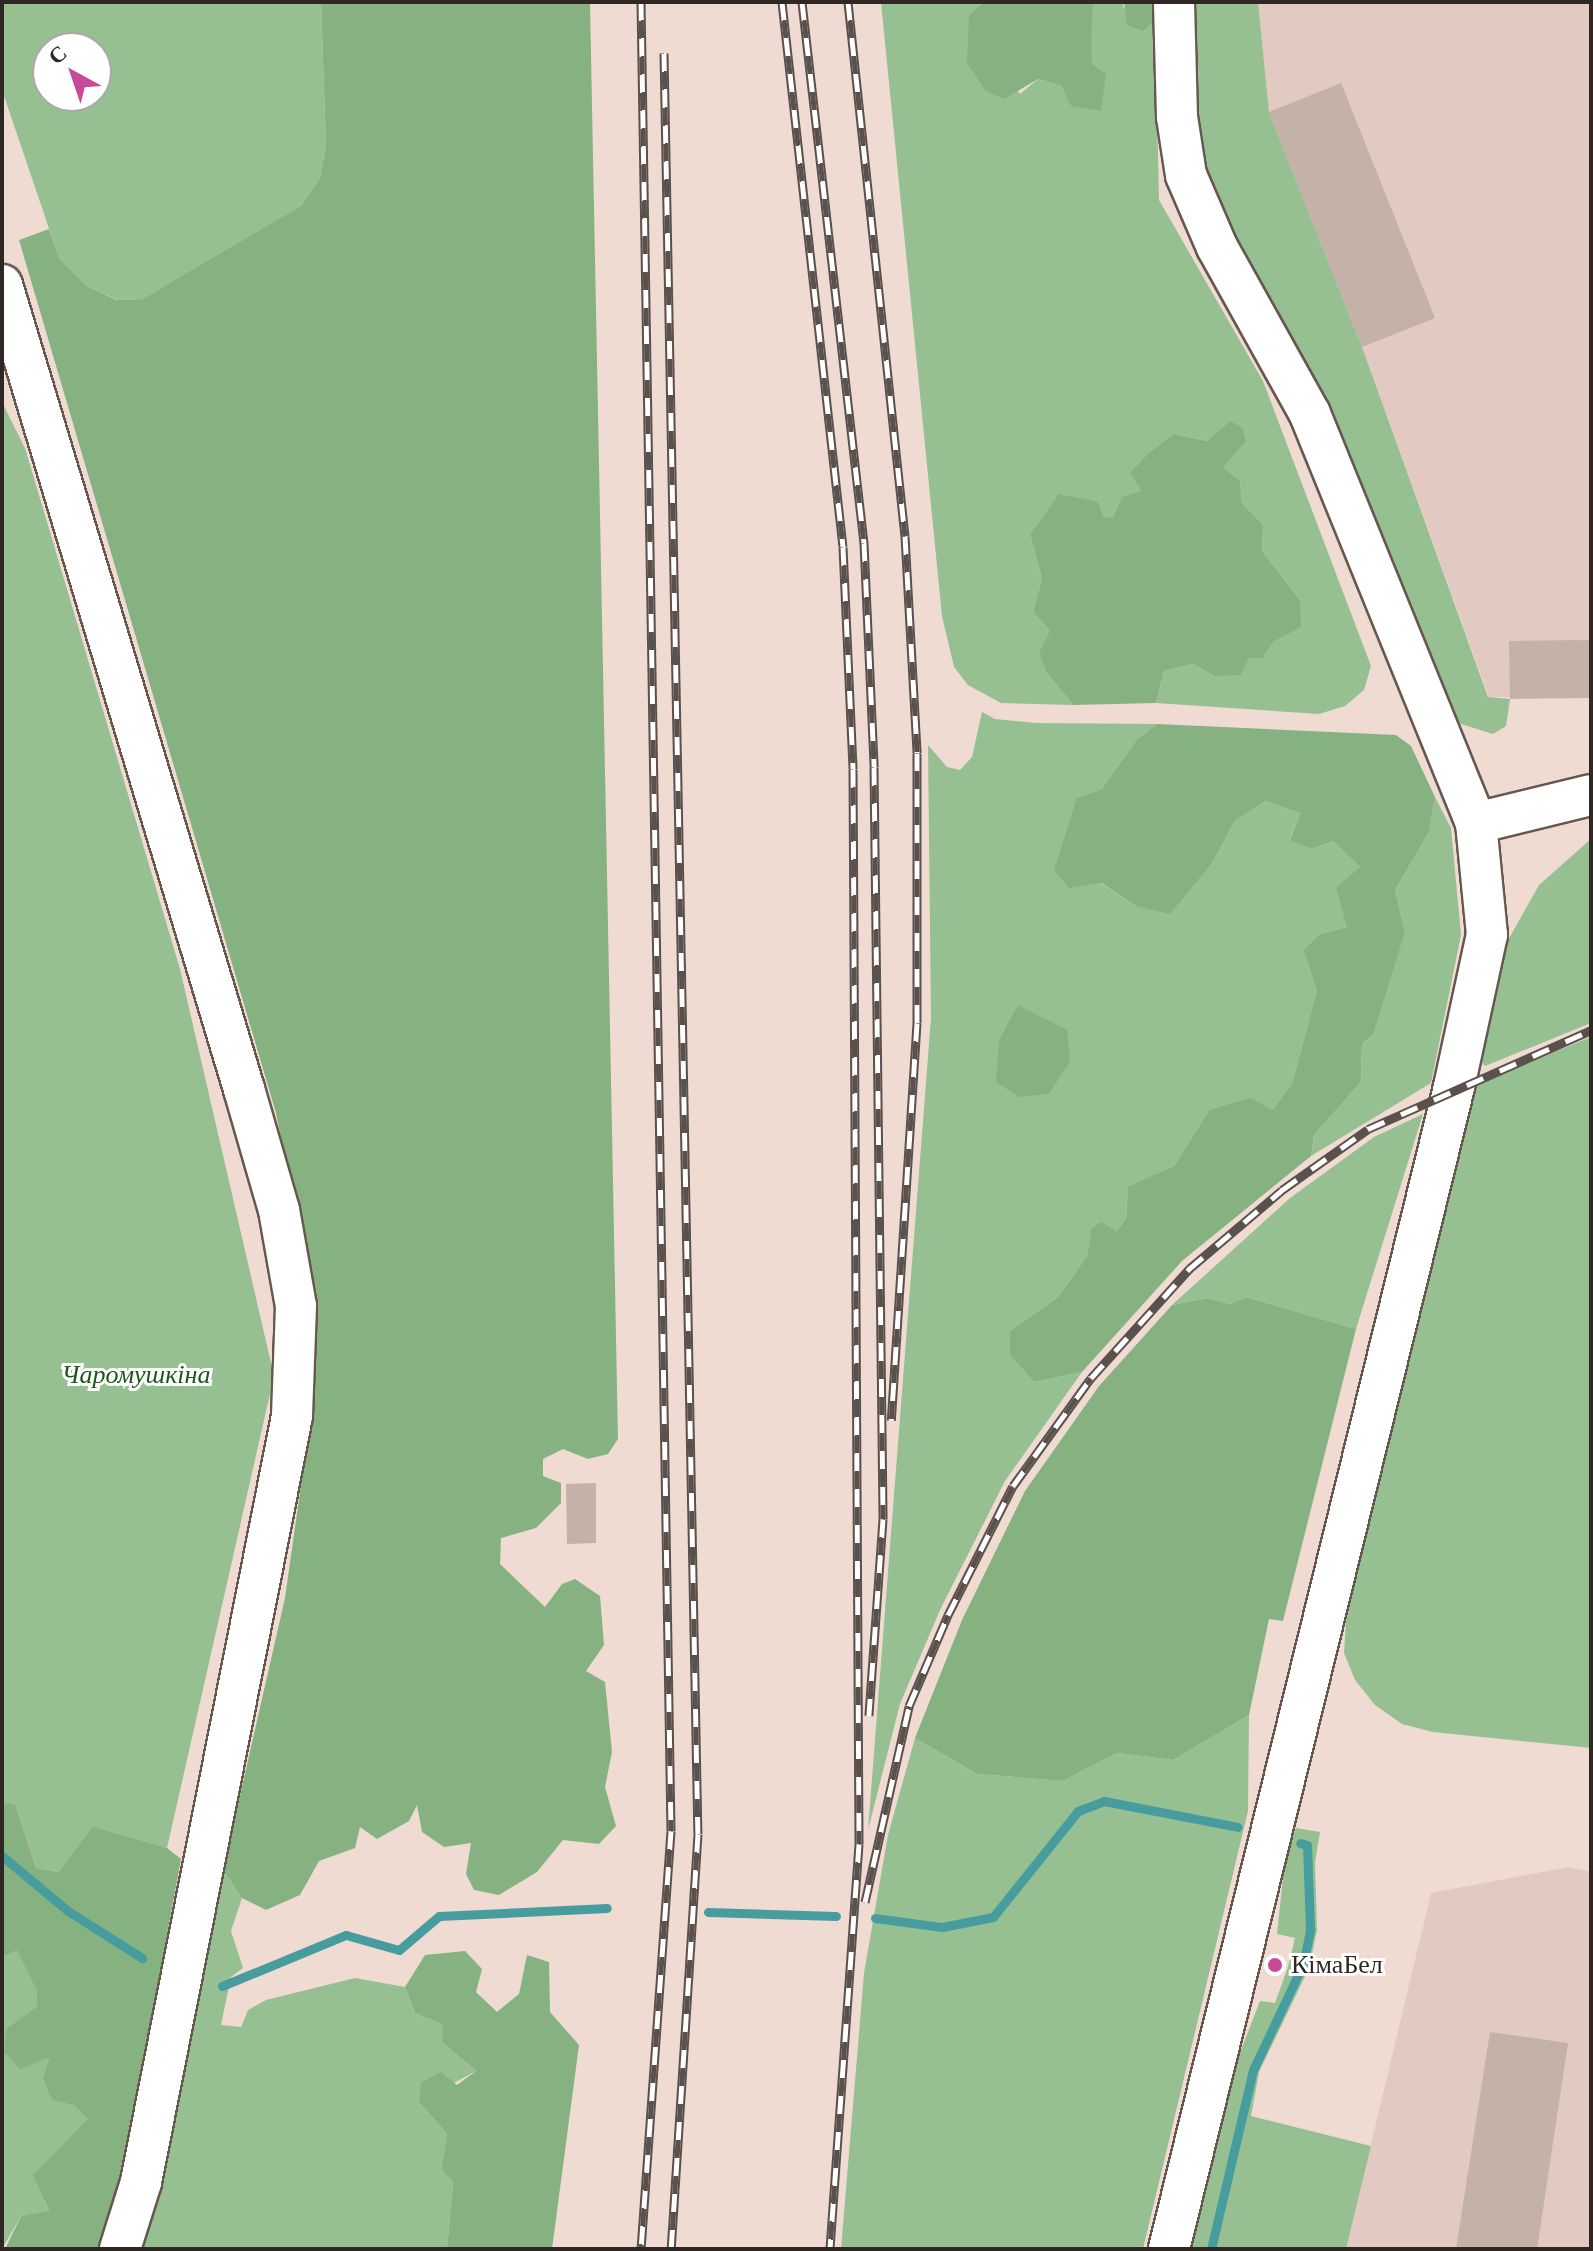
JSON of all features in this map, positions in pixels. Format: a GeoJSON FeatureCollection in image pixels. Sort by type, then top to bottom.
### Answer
{"type":"FeatureCollection","features":[{"type":"Feature","properties":{"kind":"street"},"geometry":{"type":"LineString","coordinates":[[1169,2249],[1461,1055],[1487,935],[1476,823],[1310,414],[1217,247],[1186,175],[1177,117],[1174,2]]}},
{"type":"Feature","properties":{"kind":"street"},"geometry":{"type":"LineString","coordinates":[[2,285],[261,1149],[296,1306],[292,1416],[141,2182],[120,2249]]}},
{"type":"Feature","properties":{"kind":"street"},"geometry":{"type":"LineString","coordinates":[[1476,823],[1591,795]]}},
{"type":"Feature","properties":{"kind":"shaded area"},"geometry":{"type":"Polygon","coordinates":[[[1258,2],[1591,2],[1591,698],[1489,697],[1362,347],[1269,112],[1258,2]]]}},
{"type":"Feature","properties":{"kind":"shaded area"},"geometry":{"type":"Polygon","coordinates":[[[1569,1867],[1591,1872],[1591,2249],[1346,2249],[1431,1893],[1569,1867]]]}},
{"type":"Feature","properties":{"kind":"green space"},"geometry":{"type":"Polygon","coordinates":[[[2,2],[321,2],[326,146],[320,178],[301,206],[273,227],[143,299],[118,300],[87,286],[59,258],[2,90],[2,2]]]}},
{"type":"Feature","properties":{"kind":"green space"},"geometry":{"type":"Polygon","coordinates":[[[321,2],[590,2],[618,1439],[608,1454],[588,1459],[563,1449],[543,1459],[543,1476],[561,1483],[561,1503],[536,1528],[501,1538],[500,1564],[545,1607],[562,1584],[575,1579],[600,1596],[604,1645],[586,1671],[605,1682],[612,1752],[605,1787],[616,1826],[599,1844],[563,1840],[537,1872],[499,1895],[474,1890],[466,1874],[471,1843],[444,1847],[422,1832],[417,1805],[409,1821],[377,1839],[360,1827],[355,1848],[319,1861],[300,1895],[266,1910],[242,1898],[223,1870],[285,1598],[310,1421],[314,1299],[276,1113],[19,240],[49,229],[59,258],[87,286],[117,300],[143,299],[301,206],[320,178],[326,146],[321,2]]]}},
{"type":"Feature","properties":{"kind":"green space"},"geometry":{"type":"Polygon","coordinates":[[[881,2],[983,2],[969,17],[1020,94],[1038,79],[1062,86],[1092,64],[1093,2],[1124,2],[1123,7],[1155,20],[1159,200],[1263,381],[1371,666],[1364,690],[1345,706],[1319,714],[1156,703],[1164,671],[1193,664],[1214,676],[1249,658],[1263,658],[1300,600],[1262,551],[1263,525],[1242,503],[1240,481],[1223,467],[1207,441],[1174,434],[1142,492],[1113,519],[1030,535],[1042,578],[1033,612],[1050,631],[1047,673],[1073,705],[1001,703],[968,685],[954,667],[942,616],[881,2]]]}},
{"type":"Feature","properties":{"kind":"green space"},"geometry":{"type":"Polygon","coordinates":[[[983,2],[1093,2],[1092,64],[1106,74],[1101,111],[1071,106],[1062,86],[1038,79],[1004,99],[986,91],[967,63],[969,16],[983,2]]]}},
{"type":"Feature","properties":{"kind":"green space"},"geometry":{"type":"Polygon","coordinates":[[[1124,2],[1155,2],[1155,20],[1143,31],[1127,25],[1124,2]]]}},
{"type":"Feature","properties":{"kind":"green space"},"geometry":{"type":"Polygon","coordinates":[[[1190,2],[1258,2],[1269,112],[1362,347],[1488,697],[1510,699],[1506,726],[1493,734],[1461,724],[1450,709],[1202,168],[1193,116],[1190,2]]]}},
{"type":"Feature","properties":{"kind":"green space","name":"Чаромушкіна"},"geometry":{"type":"Polygon","coordinates":[[[2,402],[25,448],[180,969],[274,1376],[167,1848],[93,1828],[58,1872],[36,1868],[15,1806],[2,1802],[2,402]]]}},
{"type":"Feature","properties":{"kind":"green space"},"geometry":{"type":"Polygon","coordinates":[[[1231,421],[1242,428],[1246,441],[1223,467],[1240,481],[1242,503],[1263,525],[1262,551],[1300,600],[1301,627],[1274,641],[1263,658],[1249,658],[1241,675],[1214,676],[1193,664],[1164,671],[1156,703],[1073,705],[1047,673],[1039,653],[1050,631],[1033,612],[1042,578],[1030,535],[1059,494],[1098,502],[1103,517],[1113,518],[1122,497],[1142,491],[1130,473],[1148,454],[1174,434],[1207,441],[1231,421]]]}},
{"type":"Feature","properties":{"kind":"green space"},"geometry":{"type":"Polygon","coordinates":[[[982,712],[995,719],[1036,723],[1157,724],[1137,739],[1101,790],[1100,883],[1136,906],[1212,863],[1235,821],[1266,801],[1300,813],[1290,839],[1312,849],[1333,841],[1360,867],[1347,927],[1320,934],[1317,990],[1292,1084],[1273,1111],[1209,1110],[1174,1166],[1128,1186],[1126,1219],[1116,1231],[1091,1229],[1087,1256],[1058,1297],[1010,1331],[1035,1382],[1082,1372],[1005,1481],[940,1610],[900,1704],[868,1830],[931,1018],[928,745],[947,767],[960,770],[972,757],[982,712]]]}},
{"type":"Feature","properties":{"kind":"green space"},"geometry":{"type":"Polygon","coordinates":[[[1157,724],[1396,735],[1411,746],[1435,797],[1429,832],[1395,890],[1405,932],[1373,1034],[1362,1043],[1361,1082],[1314,1135],[1311,1156],[1182,1261],[1082,1372],[1035,1382],[1010,1355],[1010,1331],[1058,1297],[1087,1256],[1091,1229],[1101,1222],[1116,1231],[1126,1219],[1128,1186],[1174,1166],[1209,1110],[1250,1098],[1273,1110],[1292,1084],[1317,990],[1304,950],[1320,934],[1347,927],[1336,888],[1360,867],[1333,841],[1312,849],[1290,840],[1300,813],[1266,801],[1235,821],[1212,863],[1170,914],[1136,906],[1101,883],[1069,888],[1054,870],[1077,798],[1101,790],[1137,739],[1157,724]]]}},
{"type":"Feature","properties":{"kind":"green space"},"geometry":{"type":"Polygon","coordinates":[[[1435,797],[1451,828],[1461,935],[1431,1083],[1311,1156],[1314,1135],[1361,1082],[1362,1043],[1405,932],[1395,890],[1429,832],[1435,797]]]}},
{"type":"Feature","properties":{"kind":"green space"},"geometry":{"type":"Polygon","coordinates":[[[1591,839],[1591,1023],[1485,1066],[1478,1059],[1507,942],[1539,885],[1591,839]]]}},
{"type":"Feature","properties":{"kind":"green space"},"geometry":{"type":"Polygon","coordinates":[[[1018,1005],[1067,1030],[1070,1061],[1049,1094],[1019,1097],[996,1082],[999,1040],[1018,1005]]]}},
{"type":"Feature","properties":{"kind":"green space"},"geometry":{"type":"Polygon","coordinates":[[[1591,1037],[1591,1748],[1433,1732],[1402,1724],[1375,1705],[1355,1680],[1344,1653],[1346,1622],[1471,1086],[1591,1037]]]}},
{"type":"Feature","properties":{"kind":"green space"},"geometry":{"type":"Polygon","coordinates":[[[1423,1114],[1356,1329],[1246,1297],[1230,1304],[1208,1298],[1172,1305],[1290,1198],[1374,1137],[1423,1114]]]}},
{"type":"Feature","properties":{"kind":"green space"},"geometry":{"type":"Polygon","coordinates":[[[1246,1297],[1356,1329],[1283,1621],[1269,1619],[1249,1715],[1173,1760],[1117,1753],[1063,1781],[977,1774],[915,1738],[962,1620],[1025,1491],[1099,1386],[1172,1305],[1208,1298],[1230,1304],[1246,1297]]]}},
{"type":"Feature","properties":{"kind":"green space"},"geometry":{"type":"Polygon","coordinates":[[[1249,1715],[1248,1811],[1143,2249],[841,2249],[864,1973],[888,1835],[915,1738],[977,1774],[1063,1781],[1117,1753],[1173,1760],[1249,1715]]]}},
{"type":"Feature","properties":{"kind":"green space"},"geometry":{"type":"Polygon","coordinates":[[[2,1802],[15,1805],[36,1868],[58,1872],[93,1827],[167,1848],[181,1859],[122,2178],[98,2249],[5,2249],[21,2216],[49,2211],[33,2175],[88,2119],[74,2105],[52,2100],[43,2078],[50,2057],[20,2069],[4,2052],[7,2028],[37,2007],[37,1992],[17,1950],[2,1957],[2,1802]]]}},
{"type":"Feature","properties":{"kind":"green space"},"geometry":{"type":"Polygon","coordinates":[[[1296,1828],[1320,1832],[1315,1862],[1317,1930],[1309,1968],[1259,2072],[1251,2116],[1371,2146],[1346,2249],[1189,2249],[1231,2076],[1260,2001],[1275,2003],[1288,1967],[1295,1938],[1277,1934],[1285,1858],[1296,1828]]]}},
{"type":"Feature","properties":{"kind":"green space"},"geometry":{"type":"Polygon","coordinates":[[[223,1870],[242,1898],[231,1931],[243,1968],[231,1977],[221,2025],[241,2027],[248,2010],[266,2000],[355,1978],[405,1987],[415,2013],[442,2024],[444,2044],[476,2071],[419,2102],[447,2134],[441,2169],[453,2182],[447,2249],[140,2249],[158,2189],[223,1870]]]}},
{"type":"Feature","properties":{"kind":"green space"},"geometry":{"type":"Polygon","coordinates":[[[17,1949],[37,1992],[37,2008],[7,2028],[50,2057],[74,2105],[89,2119],[34,2175],[49,2212],[21,2216],[2,2249],[2,1957],[17,1949]]]}},
{"type":"Feature","properties":{"kind":"green space"},"geometry":{"type":"Polygon","coordinates":[[[465,1951],[482,1969],[476,1992],[497,2012],[519,1994],[527,1955],[549,1962],[550,2012],[579,2045],[552,2249],[447,2249],[453,2182],[441,2169],[447,2134],[419,2102],[421,2083],[441,2072],[457,2085],[476,2071],[443,2043],[442,2024],[415,2013],[405,1987],[425,1955],[465,1951]]]}},
{"type":"Feature","properties":{"kind":"building"},"geometry":{"type":"Polygon","coordinates":[[[1341,83],[1435,318],[1362,347],[1269,112],[1341,83]]]}},
{"type":"Feature","properties":{"kind":"building"},"geometry":{"type":"Polygon","coordinates":[[[1591,640],[1591,698],[1510,699],[1509,641],[1591,640]]]}},
{"type":"Feature","properties":{"kind":"building"},"geometry":{"type":"Polygon","coordinates":[[[596,1483],[596,1543],[567,1544],[566,1484],[596,1483]]]}},
{"type":"Feature","properties":{"kind":"building"},"geometry":{"type":"Polygon","coordinates":[[[1490,2032],[1568,2043],[1537,2249],[1456,2249],[1490,2032]]]}},
{"type":"Feature","properties":{"kind":"waterway"},"geometry":{"type":"LineString","coordinates":[[875,1918],[942,1927],[993,1917],[1078,1811],[1104,1801],[1238,1827]]}},
{"type":"Feature","properties":{"kind":"waterway"},"geometry":{"type":"LineString","coordinates":[[1211,2249],[1253,2070],[1303,1964],[1310,1930],[1307,1845],[1300,1843]]}},
{"type":"Feature","properties":{"kind":"waterway"},"geometry":{"type":"LineString","coordinates":[[2,1856],[68,1911],[142,1958]]}},
{"type":"Feature","properties":{"kind":"waterway"},"geometry":{"type":"LineString","coordinates":[[222,1986],[346,1935],[399,1950],[439,1916],[607,1908]]}},
{"type":"Feature","properties":{"kind":"waterway"},"geometry":{"type":"LineString","coordinates":[[708,1912],[836,1916]]}},
{"type":"Feature","properties":{"kind":"railway"},"geometry":{"type":"LineString","coordinates":[[641,2],[671,1831],[641,2249]]}},
{"type":"Feature","properties":{"kind":"railway"},"geometry":{"type":"LineString","coordinates":[[782,2],[843,547],[853,769],[859,1844],[830,2249]]}},
{"type":"Feature","properties":{"kind":"railway"},"geometry":{"type":"LineString","coordinates":[[802,2],[864,543],[874,767],[883,1519],[869,1716]]}},
{"type":"Feature","properties":{"kind":"railway"},"geometry":{"type":"LineString","coordinates":[[848,2],[905,536],[917,753],[917,1023],[891,1420]]}},
{"type":"Feature","properties":{"kind":"railway"},"geometry":{"type":"LineString","coordinates":[[664,53],[698,1834],[671,2249]]}},
{"type":"Feature","properties":{"kind":"railway"},"geometry":{"type":"LineString","coordinates":[[865,1902],[909,1706],[948,1615],[1013,1486],[1091,1378],[1189,1269],[1282,1190],[1368,1129],[1591,1030]]}},
{"type":"Feature","properties":{"kind":"place","name":"КімаБел"},"geometry":{"type":"Point","coordinates":[1275,1965]}}]}
